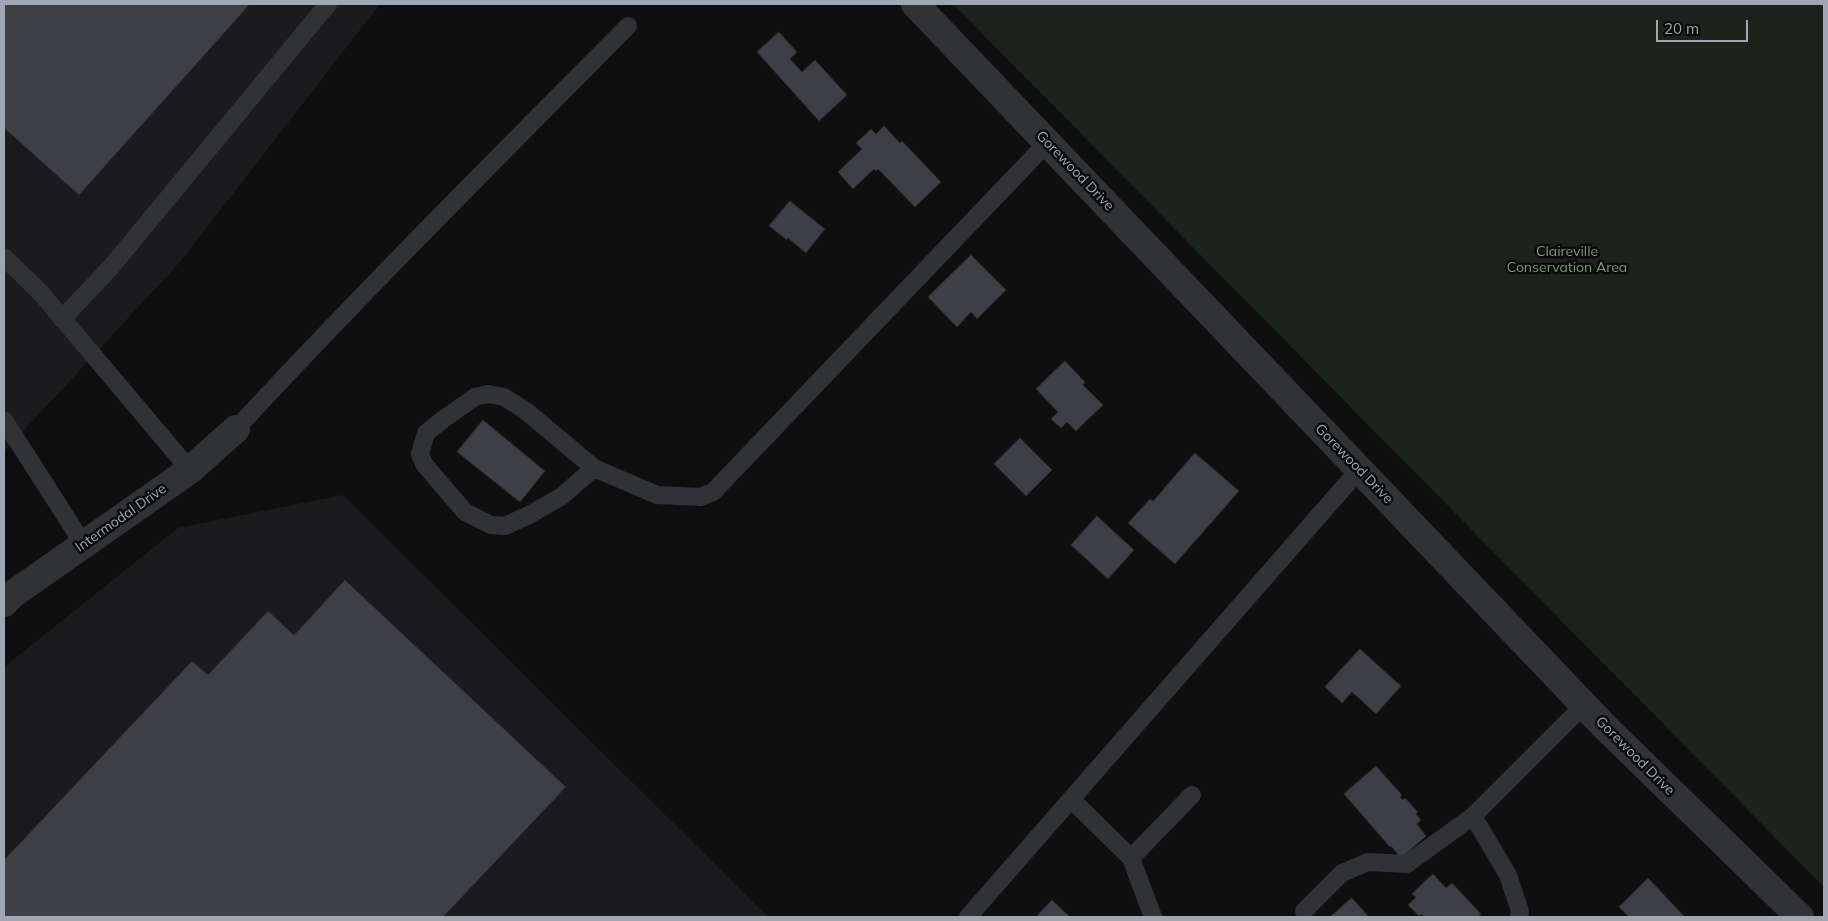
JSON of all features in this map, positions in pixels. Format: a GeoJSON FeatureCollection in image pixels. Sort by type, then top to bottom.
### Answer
{"type":"FeatureCollection","features":[{"type":"Feature","properties":{"kind":"street","name":"Gorewood Drive"},"geometry":{"type":"LineString","coordinates":[[915,4],[1605,728],[1800,917]]}},
{"type":"Feature","properties":{"kind":"street","name":"Intermodal Drive"},"geometry":{"type":"LineString","coordinates":[[4,603],[14,594],[190,470],[236,429]]}},
{"type":"Feature","properties":{"kind":"lane"},"geometry":{"type":"LineString","coordinates":[[62,319],[117,260],[328,4]]}},
{"type":"Feature","properties":{"kind":"lane"},"geometry":{"type":"LineString","coordinates":[[236,429],[432,224],[628,26]]}},
{"type":"Feature","properties":{"kind":"lane"},"geometry":{"type":"LineString","coordinates":[[594,468],[562,496],[531,514],[505,526],[491,525],[465,512],[424,464],[420,454],[426,434],[475,397],[488,394],[504,397],[526,411],[594,468],[657,495],[700,497],[713,492],[1048,143]]}},
{"type":"Feature","properties":{"kind":"lane"},"geometry":{"type":"LineString","coordinates":[[4,256],[40,292],[190,470]]}},
{"type":"Feature","properties":{"kind":"lane"},"geometry":{"type":"LineString","coordinates":[[4,420],[84,545]]}},
{"type":"Feature","properties":{"kind":"lane"},"geometry":{"type":"LineString","coordinates":[[968,917],[1359,470]]}},
{"type":"Feature","properties":{"kind":"lane"},"geometry":{"type":"LineString","coordinates":[[1304,911],[1342,873],[1368,862],[1406,864],[1473,816],[1584,705]]}},
{"type":"Feature","properties":{"kind":"lane"},"geometry":{"type":"LineString","coordinates":[[1131,858],[1192,796]]}},
{"type":"Feature","properties":{"kind":"lane"},"geometry":{"type":"LineString","coordinates":[[1071,799],[1131,858],[1153,917]]}},
{"type":"Feature","properties":{"kind":"lane"},"geometry":{"type":"LineString","coordinates":[[1473,816],[1508,875],[1520,911],[1519,917]]}},
{"type":"Feature","properties":{"kind":"shaded area"},"geometry":{"type":"Polygon","coordinates":[[[4,4],[380,4],[180,262],[4,452],[4,4]]]}},
{"type":"Feature","properties":{"kind":"shaded area"},"geometry":{"type":"Polygon","coordinates":[[[343,495],[768,917],[4,917],[4,667],[178,528],[343,495]]]}},
{"type":"Feature","properties":{"kind":"green space","name":"Claireville Conservation Area"},"geometry":{"type":"Polygon","coordinates":[[[953,4],[1824,4],[1824,887],[953,4]]]}},
{"type":"Feature","properties":{"kind":"building"},"geometry":{"type":"Polygon","coordinates":[[[4,4],[250,4],[79,195],[4,128],[4,4]]]}},
{"type":"Feature","properties":{"kind":"building"},"geometry":{"type":"Polygon","coordinates":[[[779,32],[797,52],[790,59],[802,72],[815,60],[847,95],[819,121],[757,52],[779,32]]]}},
{"type":"Feature","properties":{"kind":"building"},"geometry":{"type":"Polygon","coordinates":[[[884,126],[900,143],[902,141],[941,182],[915,207],[878,169],[876,171],[874,169],[853,189],[838,172],[862,149],[856,143],[871,129],[876,134],[884,126]]]}},
{"type":"Feature","properties":{"kind":"building"},"geometry":{"type":"Polygon","coordinates":[[[790,201],[825,229],[806,253],[788,238],[787,240],[769,226],[790,201]]]}},
{"type":"Feature","properties":{"kind":"building"},"geometry":{"type":"Polygon","coordinates":[[[971,255],[1006,290],[977,319],[971,312],[957,327],[928,297],[971,255]]]}},
{"type":"Feature","properties":{"kind":"building"},"geometry":{"type":"Polygon","coordinates":[[[1065,361],[1085,382],[1083,385],[1103,405],[1076,431],[1067,422],[1061,428],[1051,419],[1058,412],[1036,389],[1065,361]]]}},
{"type":"Feature","properties":{"kind":"building"},"geometry":{"type":"Polygon","coordinates":[[[483,420],[545,471],[520,502],[457,452],[483,420]]]}},
{"type":"Feature","properties":{"kind":"building"},"geometry":{"type":"Polygon","coordinates":[[[1020,438],[1052,470],[1026,496],[994,464],[1020,438]]]}},
{"type":"Feature","properties":{"kind":"building"},"geometry":{"type":"Polygon","coordinates":[[[1195,453],[1239,491],[1175,564],[1128,523],[1150,499],[1153,501],[1195,453]]]}},
{"type":"Feature","properties":{"kind":"building"},"geometry":{"type":"Polygon","coordinates":[[[1097,516],[1134,550],[1108,579],[1071,545],[1097,516]]]}},
{"type":"Feature","properties":{"kind":"building"},"geometry":{"type":"Polygon","coordinates":[[[345,580],[566,787],[443,917],[4,917],[4,860],[192,661],[208,675],[268,611],[294,635],[345,580]]]}},
{"type":"Feature","properties":{"kind":"building"},"geometry":{"type":"Polygon","coordinates":[[[1360,649],[1401,686],[1376,714],[1352,692],[1342,703],[1325,687],[1360,649]]]}},
{"type":"Feature","properties":{"kind":"building"},"geometry":{"type":"Polygon","coordinates":[[[1376,766],[1402,795],[1400,797],[1403,800],[1405,798],[1418,812],[1416,814],[1421,820],[1417,824],[1426,836],[1401,858],[1344,794],[1376,766]]]}},
{"type":"Feature","properties":{"kind":"building"},"geometry":{"type":"Polygon","coordinates":[[[1433,874],[1446,888],[1452,883],[1481,914],[1478,917],[1424,917],[1421,914],[1419,916],[1408,905],[1416,897],[1412,894],[1433,874]]]}},
{"type":"Feature","properties":{"kind":"building"},"geometry":{"type":"Polygon","coordinates":[[[1648,878],[1685,917],[1629,917],[1619,907],[1648,878]]]}},
{"type":"Feature","properties":{"kind":"building"},"geometry":{"type":"Polygon","coordinates":[[[1352,898],[1369,917],[1330,917],[1352,898]]]}},
{"type":"Feature","properties":{"kind":"building"},"geometry":{"type":"Polygon","coordinates":[[[1052,900],[1070,917],[1036,917],[1052,900]]]}}]}
